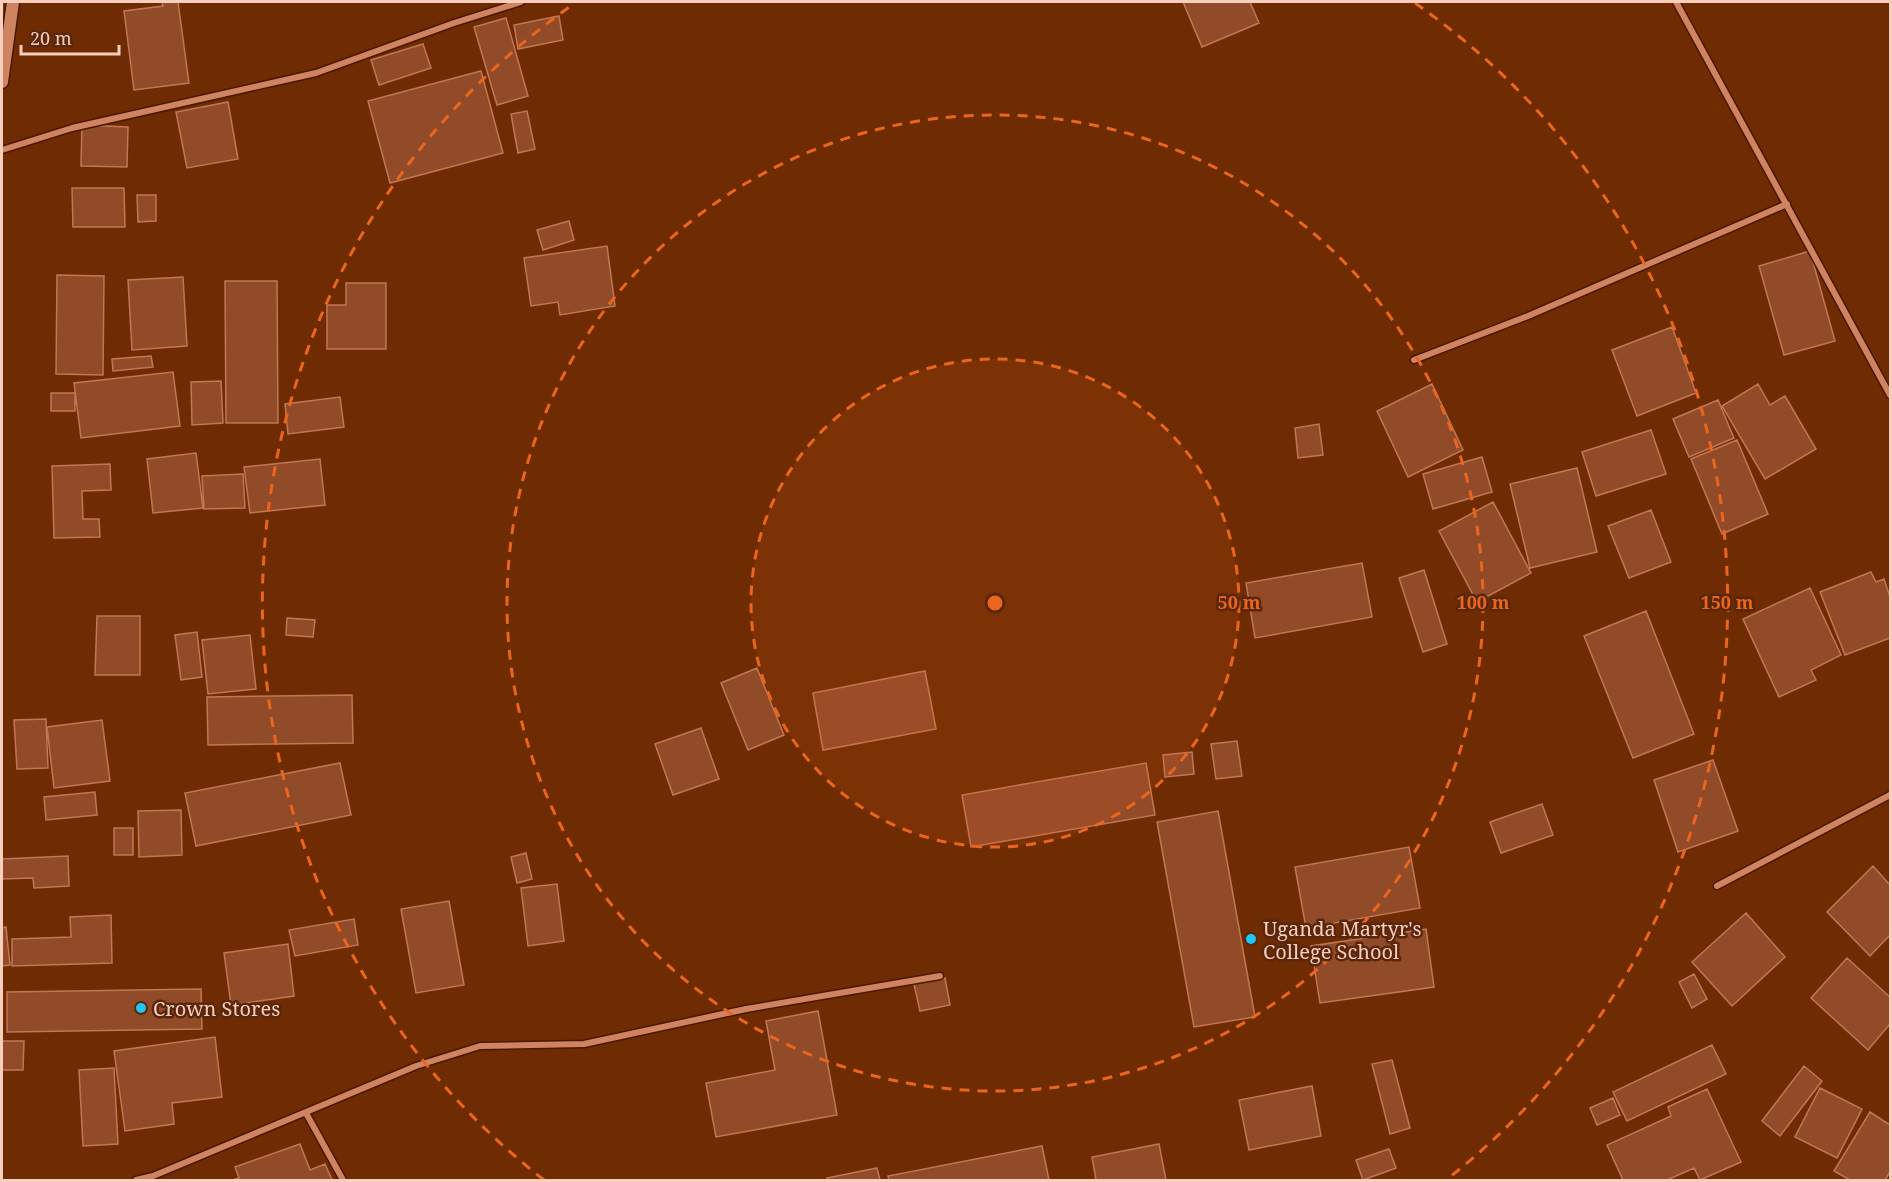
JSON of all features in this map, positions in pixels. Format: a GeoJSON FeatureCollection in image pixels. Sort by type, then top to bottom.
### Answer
{"type":"FeatureCollection","features":[{"type":"Feature","properties":{"kind":"main road"},"geometry":{"type":"LineString","coordinates":[[2,82],[13,2]]}},
{"type":"Feature","properties":{"kind":"street"},"geometry":{"type":"LineString","coordinates":[[2,150],[72,128],[316,73],[454,23],[521,2]]}},
{"type":"Feature","properties":{"kind":"street"},"geometry":{"type":"LineString","coordinates":[[1676,2],[1890,395]]}},
{"type":"Feature","properties":{"kind":"street"},"geometry":{"type":"LineString","coordinates":[[1414,360],[1528,316],[1787,204]]}},
{"type":"Feature","properties":{"kind":"street"},"geometry":{"type":"LineString","coordinates":[[1717,886],[1890,795]]}},
{"type":"Feature","properties":{"kind":"street"},"geometry":{"type":"LineString","coordinates":[[136,1180],[153,1176],[416,1066],[480,1046],[584,1044],[746,1009],[940,976]]}},
{"type":"Feature","properties":{"kind":"street"},"geometry":{"type":"LineString","coordinates":[[306,1113],[342,1180]]}},
{"type":"Feature","properties":{"kind":"building"},"geometry":{"type":"Polygon","coordinates":[[[162,2],[178,2],[189,83],[134,90],[124,11],[163,6],[162,2]]]}},
{"type":"Feature","properties":{"kind":"building"},"geometry":{"type":"Polygon","coordinates":[[[1183,2],[1250,2],[1259,23],[1202,47],[1183,2]]]}},
{"type":"Feature","properties":{"kind":"building"},"geometry":{"type":"Polygon","coordinates":[[[559,16],[563,40],[518,49],[514,25],[559,16]]]}},
{"type":"Feature","properties":{"kind":"building"},"geometry":{"type":"Polygon","coordinates":[[[506,18],[528,96],[497,105],[474,27],[506,18]]]}},
{"type":"Feature","properties":{"kind":"building"},"geometry":{"type":"Polygon","coordinates":[[[423,44],[431,68],[379,85],[371,60],[423,44]]]}},
{"type":"Feature","properties":{"kind":"building"},"geometry":{"type":"Polygon","coordinates":[[[481,71],[503,153],[390,183],[368,101],[481,71]]]}},
{"type":"Feature","properties":{"kind":"building"},"geometry":{"type":"Polygon","coordinates":[[[228,102],[238,159],[187,168],[176,112],[228,102]]]}},
{"type":"Feature","properties":{"kind":"building"},"geometry":{"type":"Polygon","coordinates":[[[527,111],[535,149],[518,153],[511,114],[527,111]]]}},
{"type":"Feature","properties":{"kind":"building"},"geometry":{"type":"Polygon","coordinates":[[[82,125],[128,127],[127,167],[81,166],[82,125]]]}},
{"type":"Feature","properties":{"kind":"building"},"geometry":{"type":"Polygon","coordinates":[[[72,188],[124,188],[125,227],[73,227],[72,188]]]}},
{"type":"Feature","properties":{"kind":"building"},"geometry":{"type":"Polygon","coordinates":[[[137,195],[156,195],[156,221],[138,222],[137,195]]]}},
{"type":"Feature","properties":{"kind":"building"},"geometry":{"type":"Polygon","coordinates":[[[569,221],[574,240],[543,250],[537,230],[569,221]]]}},
{"type":"Feature","properties":{"kind":"building"},"geometry":{"type":"Polygon","coordinates":[[[607,246],[615,306],[560,315],[558,302],[531,306],[524,258],[607,246]]]}},
{"type":"Feature","properties":{"kind":"building"},"geometry":{"type":"Polygon","coordinates":[[[1810,251],[1835,341],[1784,355],[1759,266],[1810,251]]]}},
{"type":"Feature","properties":{"kind":"building"},"geometry":{"type":"Polygon","coordinates":[[[57,275],[104,276],[103,375],[56,374],[57,275]]]}},
{"type":"Feature","properties":{"kind":"building"},"geometry":{"type":"Polygon","coordinates":[[[183,277],[187,346],[132,350],[128,280],[183,277]]]}},
{"type":"Feature","properties":{"kind":"building"},"geometry":{"type":"Polygon","coordinates":[[[225,281],[277,281],[278,423],[226,423],[225,281]]]}},
{"type":"Feature","properties":{"kind":"building"},"geometry":{"type":"Polygon","coordinates":[[[346,283],[386,283],[386,349],[327,349],[327,305],[346,305],[346,283]]]}},
{"type":"Feature","properties":{"kind":"building"},"geometry":{"type":"Polygon","coordinates":[[[1672,327],[1696,393],[1637,416],[1612,350],[1672,327]]]}},
{"type":"Feature","properties":{"kind":"building"},"geometry":{"type":"Polygon","coordinates":[[[151,356],[153,367],[113,371],[112,359],[151,356]]]}},
{"type":"Feature","properties":{"kind":"building"},"geometry":{"type":"Polygon","coordinates":[[[173,372],[180,426],[81,438],[74,383],[173,372]]]}},
{"type":"Feature","properties":{"kind":"building"},"geometry":{"type":"Polygon","coordinates":[[[221,381],[223,423],[192,425],[191,382],[221,381]]]}},
{"type":"Feature","properties":{"kind":"building"},"geometry":{"type":"Polygon","coordinates":[[[1432,384],[1463,450],[1408,477],[1377,411],[1432,384]]]}},
{"type":"Feature","properties":{"kind":"building"},"geometry":{"type":"Polygon","coordinates":[[[1758,384],[1770,405],[1785,396],[1816,449],[1765,479],[1722,406],[1758,384]]]}},
{"type":"Feature","properties":{"kind":"building"},"geometry":{"type":"Polygon","coordinates":[[[51,393],[75,393],[75,411],[51,411],[51,393]]]}},
{"type":"Feature","properties":{"kind":"building"},"geometry":{"type":"Polygon","coordinates":[[[340,397],[344,427],[288,434],[285,404],[340,397]]]}},
{"type":"Feature","properties":{"kind":"building"},"geometry":{"type":"Polygon","coordinates":[[[1718,400],[1734,438],[1689,457],[1673,419],[1718,400]]]}},
{"type":"Feature","properties":{"kind":"building"},"geometry":{"type":"Polygon","coordinates":[[[1319,424],[1323,455],[1298,458],[1295,428],[1319,424]]]}},
{"type":"Feature","properties":{"kind":"building"},"geometry":{"type":"Polygon","coordinates":[[[1651,430],[1666,474],[1596,496],[1582,452],[1651,430]]]}},
{"type":"Feature","properties":{"kind":"building"},"geometry":{"type":"Polygon","coordinates":[[[1737,440],[1768,514],[1722,534],[1691,459],[1737,440]]]}},
{"type":"Feature","properties":{"kind":"building"},"geometry":{"type":"Polygon","coordinates":[[[196,453],[203,508],[153,513],[147,459],[196,453]]]}},
{"type":"Feature","properties":{"kind":"building"},"geometry":{"type":"Polygon","coordinates":[[[1482,457],[1492,492],[1433,509],[1423,474],[1482,457]]]}},
{"type":"Feature","properties":{"kind":"building"},"geometry":{"type":"Polygon","coordinates":[[[320,459],[325,505],[250,513],[244,467],[320,459]]]}},
{"type":"Feature","properties":{"kind":"building"},"geometry":{"type":"Polygon","coordinates":[[[110,464],[111,490],[82,491],[83,519],[99,519],[100,537],[54,538],[52,466],[110,464]]]}},
{"type":"Feature","properties":{"kind":"building"},"geometry":{"type":"Polygon","coordinates":[[[1577,468],[1597,552],[1530,568],[1510,484],[1577,468]]]}},
{"type":"Feature","properties":{"kind":"building"},"geometry":{"type":"Polygon","coordinates":[[[243,474],[245,508],[204,509],[202,476],[243,474]]]}},
{"type":"Feature","properties":{"kind":"building"},"geometry":{"type":"Polygon","coordinates":[[[1493,502],[1531,573],[1477,602],[1439,531],[1493,502]]]}},
{"type":"Feature","properties":{"kind":"building"},"geometry":{"type":"Polygon","coordinates":[[[1651,510],[1671,562],[1629,578],[1608,526],[1651,510]]]}},
{"type":"Feature","properties":{"kind":"building"},"geometry":{"type":"Polygon","coordinates":[[[1362,563],[1372,617],[1255,638],[1246,583],[1362,563]]]}},
{"type":"Feature","properties":{"kind":"building"},"geometry":{"type":"Polygon","coordinates":[[[1424,570],[1447,644],[1423,652],[1399,578],[1424,570]]]}},
{"type":"Feature","properties":{"kind":"building"},"geometry":{"type":"Polygon","coordinates":[[[1871,572],[1876,582],[1884,579],[1890,597],[1890,638],[1845,655],[1820,592],[1871,572]]]}},
{"type":"Feature","properties":{"kind":"building"},"geometry":{"type":"Polygon","coordinates":[[[1810,588],[1841,655],[1811,670],[1816,680],[1779,697],[1743,619],[1810,588]]]}},
{"type":"Feature","properties":{"kind":"building"},"geometry":{"type":"Polygon","coordinates":[[[1646,611],[1694,734],[1633,758],[1584,636],[1646,611]]]}},
{"type":"Feature","properties":{"kind":"building"},"geometry":{"type":"Polygon","coordinates":[[[97,616],[140,616],[140,675],[95,675],[97,616]]]}},
{"type":"Feature","properties":{"kind":"building"},"geometry":{"type":"Polygon","coordinates":[[[287,618],[315,620],[313,637],[286,635],[287,618]]]}},
{"type":"Feature","properties":{"kind":"building"},"geometry":{"type":"Polygon","coordinates":[[[197,632],[202,677],[181,680],[175,635],[197,632]]]}},
{"type":"Feature","properties":{"kind":"building"},"geometry":{"type":"Polygon","coordinates":[[[250,635],[256,689],[208,694],[202,640],[250,635]]]}},
{"type":"Feature","properties":{"kind":"building"},"geometry":{"type":"Polygon","coordinates":[[[757,668],[784,735],[748,750],[721,683],[757,668]]]}},
{"type":"Feature","properties":{"kind":"building"},"geometry":{"type":"Polygon","coordinates":[[[925,671],[936,729],[823,750],[813,693],[925,671]]]}},
{"type":"Feature","properties":{"kind":"building"},"geometry":{"type":"Polygon","coordinates":[[[352,695],[353,743],[208,745],[207,697],[352,695]]]}},
{"type":"Feature","properties":{"kind":"building"},"geometry":{"type":"Polygon","coordinates":[[[46,719],[48,768],[17,769],[14,720],[46,719]]]}},
{"type":"Feature","properties":{"kind":"building"},"geometry":{"type":"Polygon","coordinates":[[[102,720],[110,781],[54,788],[47,727],[102,720]]]}},
{"type":"Feature","properties":{"kind":"building"},"geometry":{"type":"Polygon","coordinates":[[[701,728],[719,779],[673,795],[655,744],[701,728]]]}},
{"type":"Feature","properties":{"kind":"building"},"geometry":{"type":"Polygon","coordinates":[[[1237,741],[1242,776],[1216,779],[1211,744],[1237,741]]]}},
{"type":"Feature","properties":{"kind":"building"},"geometry":{"type":"Polygon","coordinates":[[[1192,752],[1194,774],[1165,777],[1163,755],[1192,752]]]}},
{"type":"Feature","properties":{"kind":"building"},"geometry":{"type":"Polygon","coordinates":[[[1713,760],[1738,831],[1678,852],[1654,780],[1713,760]]]}},
{"type":"Feature","properties":{"kind":"building"},"geometry":{"type":"Polygon","coordinates":[[[340,763],[351,815],[196,846],[185,793],[340,763]]]}},
{"type":"Feature","properties":{"kind":"building"},"geometry":{"type":"Polygon","coordinates":[[[1146,763],[1155,815],[971,847],[962,795],[1146,763]]]}},
{"type":"Feature","properties":{"kind":"building"},"geometry":{"type":"Polygon","coordinates":[[[95,792],[97,815],[46,820],[44,797],[95,792]]]}},
{"type":"Feature","properties":{"kind":"building"},"geometry":{"type":"Polygon","coordinates":[[[1542,804],[1553,835],[1501,853],[1490,822],[1542,804]]]}},
{"type":"Feature","properties":{"kind":"building"},"geometry":{"type":"Polygon","coordinates":[[[181,810],[182,855],[139,857],[138,811],[181,810]]]}},
{"type":"Feature","properties":{"kind":"building"},"geometry":{"type":"Polygon","coordinates":[[[1218,811],[1255,1017],[1194,1027],[1157,822],[1218,811]]]}},
{"type":"Feature","properties":{"kind":"building"},"geometry":{"type":"Polygon","coordinates":[[[114,828],[133,828],[133,855],[114,855],[114,828]]]}},
{"type":"Feature","properties":{"kind":"building"},"geometry":{"type":"Polygon","coordinates":[[[1409,847],[1420,908],[1306,928],[1295,867],[1409,847]]]}},
{"type":"Feature","properties":{"kind":"building"},"geometry":{"type":"Polygon","coordinates":[[[526,853],[532,879],[517,883],[511,857],[526,853]]]}},
{"type":"Feature","properties":{"kind":"building"},"geometry":{"type":"Polygon","coordinates":[[[68,856],[69,886],[34,888],[33,878],[2,879],[2,859],[68,856]]]}},
{"type":"Feature","properties":{"kind":"building"},"geometry":{"type":"Polygon","coordinates":[[[1873,866],[1890,885],[1890,935],[1870,956],[1827,912],[1873,866]]]}},
{"type":"Feature","properties":{"kind":"building"},"geometry":{"type":"Polygon","coordinates":[[[557,884],[564,941],[528,946],[521,888],[557,884]]]}},
{"type":"Feature","properties":{"kind":"building"},"geometry":{"type":"Polygon","coordinates":[[[449,901],[464,985],[416,993],[401,909],[449,901]]]}},
{"type":"Feature","properties":{"kind":"building"},"geometry":{"type":"Polygon","coordinates":[[[1746,913],[1785,957],[1732,1006],[1692,962],[1746,913]]]}},
{"type":"Feature","properties":{"kind":"building"},"geometry":{"type":"Polygon","coordinates":[[[111,915],[112,963],[12,966],[12,939],[71,937],[70,917],[111,915]]]}},
{"type":"Feature","properties":{"kind":"building"},"geometry":{"type":"Polygon","coordinates":[[[354,919],[358,945],[295,956],[289,930],[354,919]]]}},
{"type":"Feature","properties":{"kind":"building"},"geometry":{"type":"Polygon","coordinates":[[[6,927],[10,965],[2,966],[2,928],[6,927]]]}},
{"type":"Feature","properties":{"kind":"building"},"geometry":{"type":"Polygon","coordinates":[[[1426,929],[1434,987],[1320,1003],[1311,946],[1426,929]]]}},
{"type":"Feature","properties":{"kind":"building"},"geometry":{"type":"Polygon","coordinates":[[[288,944],[294,996],[231,1005],[224,953],[288,944]]]}},
{"type":"Feature","properties":{"kind":"building"},"geometry":{"type":"Polygon","coordinates":[[[1847,958],[1890,997],[1890,1024],[1868,1050],[1811,998],[1847,958]]]}},
{"type":"Feature","properties":{"kind":"building"},"geometry":{"type":"Polygon","coordinates":[[[1694,974],[1707,999],[1692,1008],[1679,982],[1694,974]]]}},
{"type":"Feature","properties":{"kind":"building"},"geometry":{"type":"Polygon","coordinates":[[[945,978],[950,1005],[920,1011],[914,984],[945,978]]]}},
{"type":"Feature","properties":{"kind":"building"},"geometry":{"type":"Polygon","coordinates":[[[201,989],[202,1029],[7,1032],[7,992],[201,989]]]}},
{"type":"Feature","properties":{"kind":"building"},"geometry":{"type":"Polygon","coordinates":[[[818,1011],[837,1115],[716,1137],[706,1083],[775,1070],[766,1021],[818,1011]]]}},
{"type":"Feature","properties":{"kind":"building"},"geometry":{"type":"Polygon","coordinates":[[[215,1037],[222,1097],[172,1103],[174,1124],[125,1131],[114,1051],[215,1037]]]}},
{"type":"Feature","properties":{"kind":"building"},"geometry":{"type":"Polygon","coordinates":[[[2,1041],[24,1041],[23,1070],[2,1070],[2,1041]]]}},
{"type":"Feature","properties":{"kind":"building"},"geometry":{"type":"Polygon","coordinates":[[[1712,1045],[1726,1074],[1627,1121],[1613,1092],[1712,1045]]]}},
{"type":"Feature","properties":{"kind":"building"},"geometry":{"type":"Polygon","coordinates":[[[1392,1060],[1410,1128],[1390,1134],[1372,1064],[1392,1060]]]}},
{"type":"Feature","properties":{"kind":"building"},"geometry":{"type":"Polygon","coordinates":[[[1804,1066],[1822,1081],[1780,1136],[1762,1121],[1804,1066]]]}},
{"type":"Feature","properties":{"kind":"building"},"geometry":{"type":"Polygon","coordinates":[[[114,1068],[118,1144],[83,1146],[79,1070],[114,1068]]]}},
{"type":"Feature","properties":{"kind":"building"},"geometry":{"type":"Polygon","coordinates":[[[1312,1086],[1321,1136],[1249,1150],[1239,1100],[1312,1086]]]}},
{"type":"Feature","properties":{"kind":"building"},"geometry":{"type":"Polygon","coordinates":[[[1820,1088],[1862,1109],[1837,1158],[1795,1137],[1820,1088]]]}},
{"type":"Feature","properties":{"kind":"building"},"geometry":{"type":"Polygon","coordinates":[[[1707,1089],[1741,1162],[1700,1180],[1694,1168],[1667,1180],[1623,1180],[1607,1145],[1671,1116],[1668,1107],[1707,1089]]]}},
{"type":"Feature","properties":{"kind":"building"},"geometry":{"type":"Polygon","coordinates":[[[1613,1098],[1620,1115],[1597,1125],[1590,1108],[1613,1098]]]}},
{"type":"Feature","properties":{"kind":"building"},"geometry":{"type":"Polygon","coordinates":[[[1870,1112],[1890,1125],[1890,1172],[1885,1180],[1850,1180],[1834,1171],[1870,1112]]]}},
{"type":"Feature","properties":{"kind":"building"},"geometry":{"type":"Polygon","coordinates":[[[300,1144],[310,1170],[325,1164],[332,1180],[232,1180],[239,1178],[235,1167],[300,1144]]]}},
{"type":"Feature","properties":{"kind":"building"},"geometry":{"type":"Polygon","coordinates":[[[1159,1144],[1166,1180],[1096,1180],[1092,1157],[1159,1144]]]}},
{"type":"Feature","properties":{"kind":"building"},"geometry":{"type":"Polygon","coordinates":[[[1042,1146],[1049,1180],[889,1180],[888,1176],[1042,1146]]]}},
{"type":"Feature","properties":{"kind":"building"},"geometry":{"type":"Polygon","coordinates":[[[1389,1149],[1396,1168],[1363,1180],[1356,1160],[1389,1149]]]}},
{"type":"Feature","properties":{"kind":"building"},"geometry":{"type":"Polygon","coordinates":[[[877,1168],[880,1180],[828,1180],[827,1178],[877,1168]]]}},
{"type":"Feature","properties":{"kind":"place","name":"Uganda Martyr's College School"},"geometry":{"type":"Point","coordinates":[1251,939]}},
{"type":"Feature","properties":{"kind":"place","name":"Crown Stores"},"geometry":{"type":"Point","coordinates":[141,1008]}}]}
